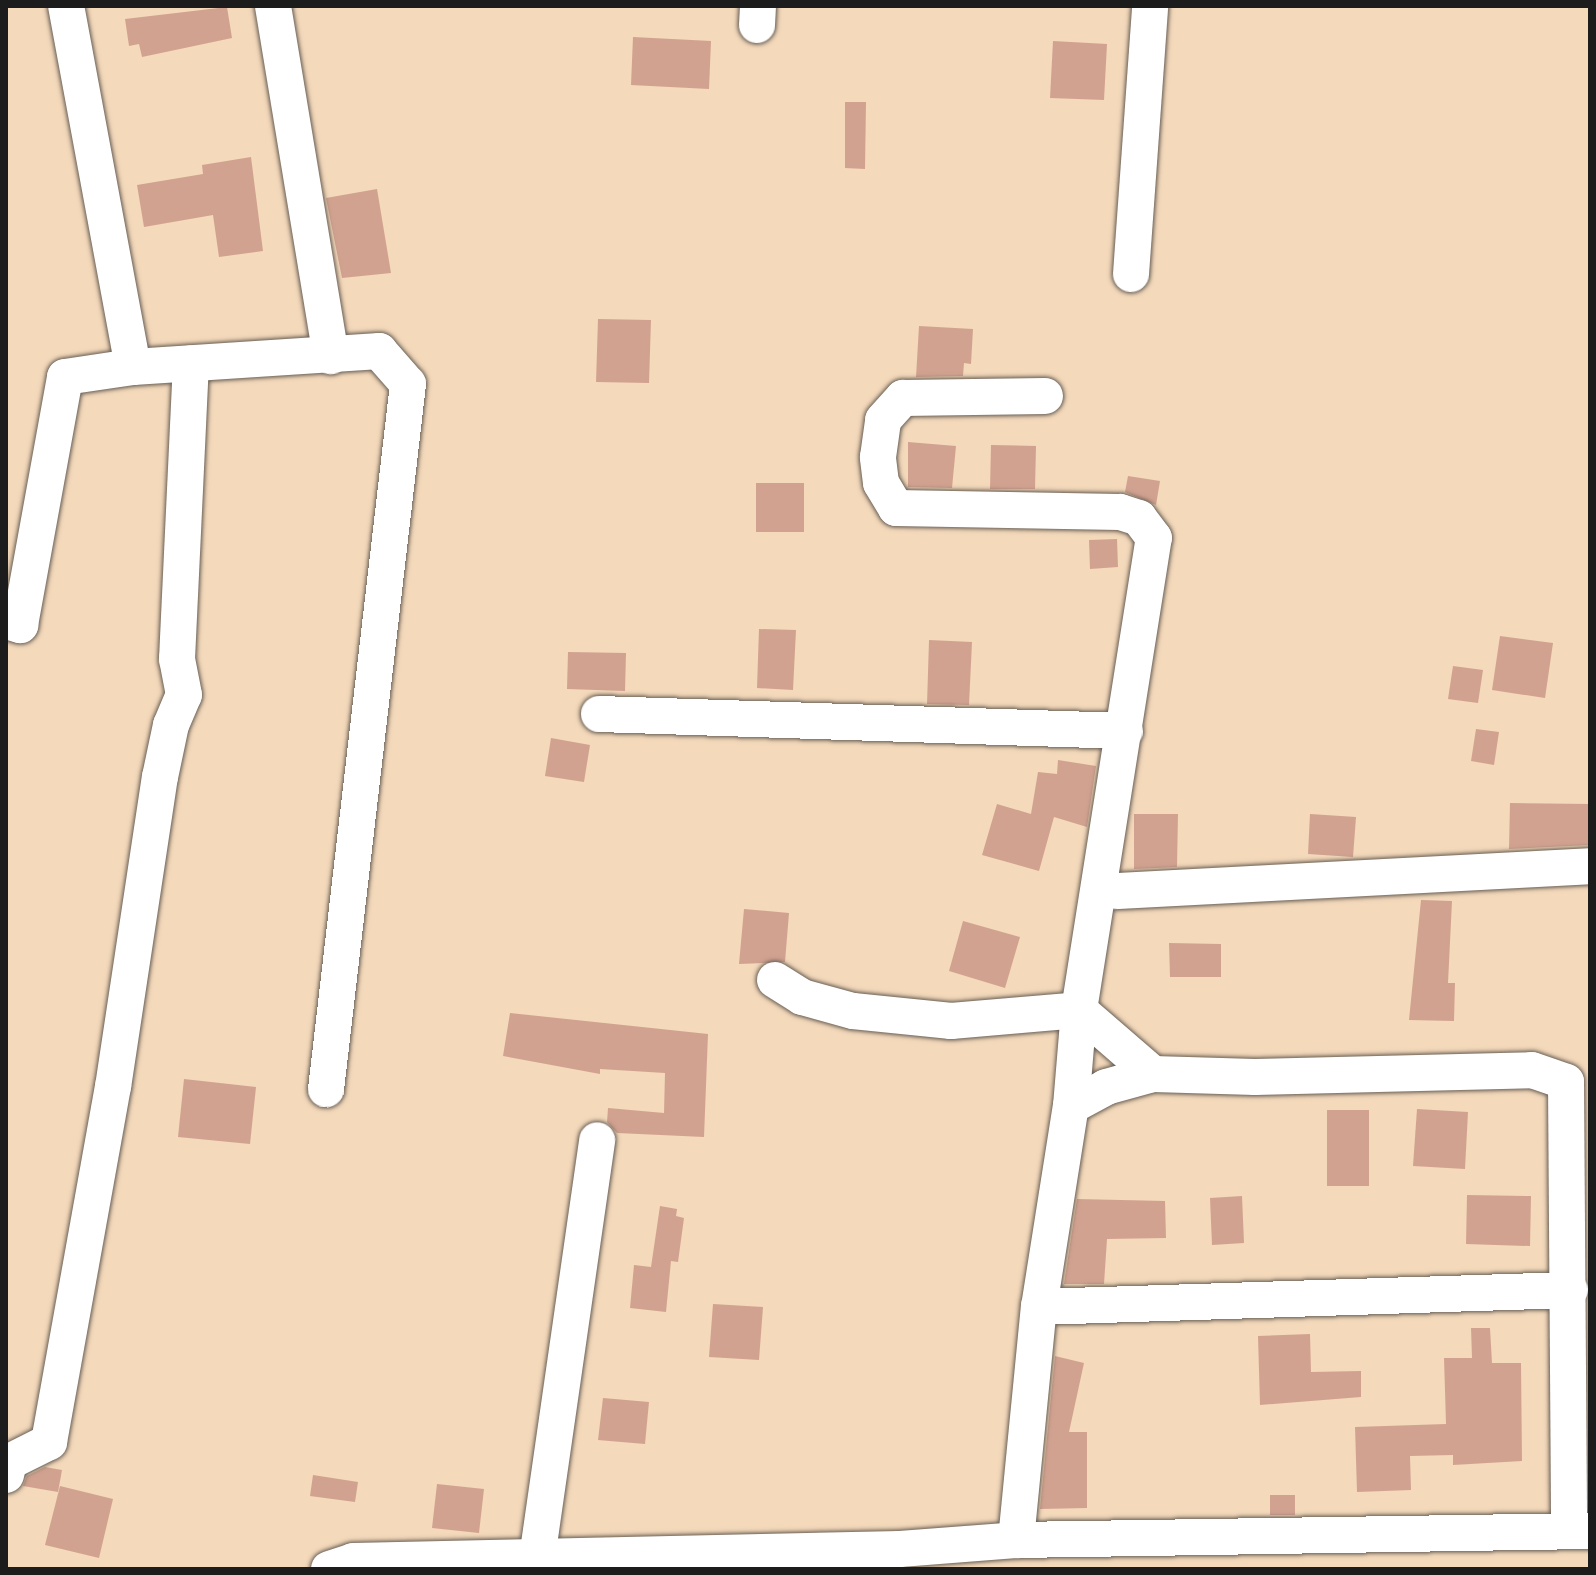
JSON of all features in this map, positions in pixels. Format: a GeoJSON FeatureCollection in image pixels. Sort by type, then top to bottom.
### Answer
{"type":"FeatureCollection","features":[{"type":"Feature","properties":{"kind":"street"},"geometry":{"type":"LineString","coordinates":[[66,6],[133,367]]}},
{"type":"Feature","properties":{"kind":"street"},"geometry":{"type":"LineString","coordinates":[[273,6],[331,356]]}},
{"type":"Feature","properties":{"kind":"street"},"geometry":{"type":"LineString","coordinates":[[1131,274],[1150,6]]}},
{"type":"Feature","properties":{"kind":"street"},"geometry":{"type":"LineString","coordinates":[[6,621],[20,625],[65,377],[133,367],[379,351],[408,384],[326,1089]]}},
{"type":"Feature","properties":{"kind":"street"},"geometry":{"type":"LineString","coordinates":[[6,1475],[9,1462],[49,1442],[113,1087],[160,777],[171,725],[184,695],[177,659],[191,363]]}},
{"type":"Feature","properties":{"kind":"street"},"geometry":{"type":"LineString","coordinates":[[1016,1540],[1039,1307],[1071,1106],[1079,1010],[1152,569],[1154,538],[1149,526],[1120,512],[911,511],[896,508],[881,483],[878,457],[883,420],[903,398],[1045,396]]}},
{"type":"Feature","properties":{"kind":"street"},"geometry":{"type":"LineString","coordinates":[[599,714],[1125,731]]}},
{"type":"Feature","properties":{"kind":"street"},"geometry":{"type":"LineString","coordinates":[[1117,891],[1590,866]]}},
{"type":"Feature","properties":{"kind":"street"},"geometry":{"type":"LineString","coordinates":[[775,980],[802,997],[895,1016],[951,1021],[1079,1010],[1153,1074]]}},
{"type":"Feature","properties":{"kind":"street"},"geometry":{"type":"LineString","coordinates":[[329,1569],[353,1561],[899,1559],[1016,1540],[1579,1531],[1570,1290],[1570,1094],[1566,1082],[1532,1070],[1224,1077],[1153,1074],[1106,1087],[1071,1106]]}},
{"type":"Feature","properties":{"kind":"street"},"geometry":{"type":"LineString","coordinates":[[537,1558],[597,1140]]}},
{"type":"Feature","properties":{"kind":"street"},"geometry":{"type":"LineString","coordinates":[[1039,1307],[1570,1290]]}},
{"type":"Feature","properties":{"kind":"building"},"geometry":{"type":"Polygon","coordinates":[[[227,7],[232,38],[142,57],[139,44],[129,46],[125,19],[227,7]]]}},
{"type":"Feature","properties":{"kind":"building"},"geometry":{"type":"Polygon","coordinates":[[[633,37],[711,41],[709,89],[631,85],[633,37]]]}},
{"type":"Feature","properties":{"kind":"building"},"geometry":{"type":"Polygon","coordinates":[[[1053,41],[1107,44],[1104,100],[1050,98],[1053,41]]]}},
{"type":"Feature","properties":{"kind":"building"},"geometry":{"type":"Polygon","coordinates":[[[845,102],[866,102],[865,169],[845,168],[845,102]]]}},
{"type":"Feature","properties":{"kind":"building"},"geometry":{"type":"Polygon","coordinates":[[[251,157],[263,251],[219,257],[213,215],[144,227],[137,185],[203,174],[202,165],[251,157]]]}},
{"type":"Feature","properties":{"kind":"building"},"geometry":{"type":"Polygon","coordinates":[[[377,189],[391,273],[342,278],[326,198],[377,189]]]}},
{"type":"Feature","properties":{"kind":"building"},"geometry":{"type":"Polygon","coordinates":[[[598,319],[651,320],[649,383],[596,382],[598,319]]]}},
{"type":"Feature","properties":{"kind":"building"},"geometry":{"type":"Polygon","coordinates":[[[919,326],[973,329],[971,364],[964,363],[963,376],[916,377],[919,326]]]}},
{"type":"Feature","properties":{"kind":"building"},"geometry":{"type":"Polygon","coordinates":[[[908,442],[956,446],[952,488],[908,487],[908,442]]]}},
{"type":"Feature","properties":{"kind":"building"},"geometry":{"type":"Polygon","coordinates":[[[991,445],[1036,446],[1035,489],[990,489],[991,445]]]}},
{"type":"Feature","properties":{"kind":"building"},"geometry":{"type":"Polygon","coordinates":[[[1128,476],[1160,481],[1156,505],[1125,492],[1128,476]]]}},
{"type":"Feature","properties":{"kind":"building"},"geometry":{"type":"Polygon","coordinates":[[[756,483],[804,483],[804,532],[756,532],[756,483]]]}},
{"type":"Feature","properties":{"kind":"building"},"geometry":{"type":"Polygon","coordinates":[[[1117,539],[1118,567],[1090,569],[1089,540],[1117,539]]]}},
{"type":"Feature","properties":{"kind":"building"},"geometry":{"type":"Polygon","coordinates":[[[759,629],[796,630],[793,690],[757,688],[759,629]]]}},
{"type":"Feature","properties":{"kind":"building"},"geometry":{"type":"Polygon","coordinates":[[[1500,636],[1553,643],[1545,698],[1492,690],[1500,636]]]}},
{"type":"Feature","properties":{"kind":"building"},"geometry":{"type":"Polygon","coordinates":[[[929,640],[972,642],[969,705],[927,704],[929,640]]]}},
{"type":"Feature","properties":{"kind":"building"},"geometry":{"type":"Polygon","coordinates":[[[568,652],[626,653],[625,691],[567,689],[568,652]]]}},
{"type":"Feature","properties":{"kind":"building"},"geometry":{"type":"Polygon","coordinates":[[[1453,666],[1483,670],[1478,703],[1448,699],[1453,666]]]}},
{"type":"Feature","properties":{"kind":"building"},"geometry":{"type":"Polygon","coordinates":[[[1476,729],[1499,732],[1494,765],[1471,761],[1476,729]]]}},
{"type":"Feature","properties":{"kind":"building"},"geometry":{"type":"Polygon","coordinates":[[[551,738],[590,745],[584,782],[545,776],[551,738]]]}},
{"type":"Feature","properties":{"kind":"building"},"geometry":{"type":"Polygon","coordinates":[[[1058,760],[1096,766],[1087,827],[1054,817],[1039,871],[982,855],[997,804],[1031,814],[1038,772],[1057,774],[1058,760]]]}},
{"type":"Feature","properties":{"kind":"building"},"geometry":{"type":"Polygon","coordinates":[[[1510,803],[1590,804],[1590,845],[1509,849],[1510,803]]]}},
{"type":"Feature","properties":{"kind":"building"},"geometry":{"type":"Polygon","coordinates":[[[1134,814],[1178,814],[1177,867],[1134,869],[1134,814]]]}},
{"type":"Feature","properties":{"kind":"building"},"geometry":{"type":"Polygon","coordinates":[[[1310,814],[1356,817],[1353,857],[1308,854],[1310,814]]]}},
{"type":"Feature","properties":{"kind":"building"},"geometry":{"type":"Polygon","coordinates":[[[1421,900],[1452,901],[1448,983],[1455,983],[1454,1021],[1409,1020],[1421,900]]]}},
{"type":"Feature","properties":{"kind":"building"},"geometry":{"type":"Polygon","coordinates":[[[744,909],[789,913],[785,962],[739,964],[744,909]]]}},
{"type":"Feature","properties":{"kind":"building"},"geometry":{"type":"Polygon","coordinates":[[[963,921],[1020,937],[1005,988],[949,971],[963,921]]]}},
{"type":"Feature","properties":{"kind":"building"},"geometry":{"type":"Polygon","coordinates":[[[1169,943],[1221,944],[1221,977],[1170,977],[1169,943]]]}},
{"type":"Feature","properties":{"kind":"building"},"geometry":{"type":"Polygon","coordinates":[[[510,1013],[708,1034],[704,1137],[617,1133],[607,1122],[608,1108],[664,1113],[665,1073],[600,1069],[600,1074],[503,1056],[510,1013]]]}},
{"type":"Feature","properties":{"kind":"building"},"geometry":{"type":"Polygon","coordinates":[[[184,1079],[256,1087],[250,1144],[178,1137],[184,1079]]]}},
{"type":"Feature","properties":{"kind":"building"},"geometry":{"type":"Polygon","coordinates":[[[1417,1109],[1468,1112],[1465,1169],[1413,1166],[1417,1109]]]}},
{"type":"Feature","properties":{"kind":"building"},"geometry":{"type":"Polygon","coordinates":[[[1327,1110],[1369,1110],[1369,1186],[1327,1186],[1327,1110]]]}},
{"type":"Feature","properties":{"kind":"building"},"geometry":{"type":"Polygon","coordinates":[[[1467,1195],[1531,1196],[1530,1246],[1466,1244],[1467,1195]]]}},
{"type":"Feature","properties":{"kind":"building"},"geometry":{"type":"Polygon","coordinates":[[[1242,1196],[1244,1243],[1212,1245],[1210,1198],[1242,1196]]]}},
{"type":"Feature","properties":{"kind":"building"},"geometry":{"type":"Polygon","coordinates":[[[1077,1199],[1165,1201],[1166,1238],[1107,1239],[1104,1284],[1064,1284],[1077,1199]]]}},
{"type":"Feature","properties":{"kind":"building"},"geometry":{"type":"Polygon","coordinates":[[[660,1206],[677,1209],[676,1216],[684,1218],[678,1262],[671,1261],[666,1312],[630,1308],[634,1265],[651,1267],[660,1206]]]}},
{"type":"Feature","properties":{"kind":"building"},"geometry":{"type":"Polygon","coordinates":[[[713,1304],[763,1307],[759,1360],[709,1357],[713,1304]]]}},
{"type":"Feature","properties":{"kind":"building"},"geometry":{"type":"Polygon","coordinates":[[[1471,1328],[1490,1328],[1492,1363],[1521,1363],[1522,1461],[1453,1465],[1453,1455],[1410,1456],[1411,1490],[1357,1492],[1355,1427],[1446,1424],[1444,1358],[1472,1358],[1471,1328]]]}},
{"type":"Feature","properties":{"kind":"building"},"geometry":{"type":"Polygon","coordinates":[[[1310,1334],[1311,1372],[1361,1371],[1361,1397],[1260,1405],[1258,1336],[1310,1334]]]}},
{"type":"Feature","properties":{"kind":"building"},"geometry":{"type":"Polygon","coordinates":[[[1055,1356],[1084,1363],[1069,1432],[1087,1432],[1087,1508],[1040,1509],[1055,1356]]]}},
{"type":"Feature","properties":{"kind":"building"},"geometry":{"type":"Polygon","coordinates":[[[603,1398],[649,1402],[645,1444],[598,1440],[603,1398]]]}},
{"type":"Feature","properties":{"kind":"building"},"geometry":{"type":"Polygon","coordinates":[[[45,1467],[62,1470],[58,1492],[23,1486],[27,1476],[45,1467]]]}},
{"type":"Feature","properties":{"kind":"building"},"geometry":{"type":"Polygon","coordinates":[[[313,1475],[358,1482],[355,1502],[310,1496],[313,1475]]]}},
{"type":"Feature","properties":{"kind":"building"},"geometry":{"type":"Polygon","coordinates":[[[437,1484],[484,1489],[479,1533],[432,1528],[437,1484]]]}},
{"type":"Feature","properties":{"kind":"building"},"geometry":{"type":"Polygon","coordinates":[[[60,1486],[113,1499],[99,1558],[45,1545],[60,1486]]]}},
{"type":"Feature","properties":{"kind":"building"},"geometry":{"type":"Polygon","coordinates":[[[1270,1495],[1295,1495],[1295,1515],[1270,1515],[1270,1495]]]}}]}
